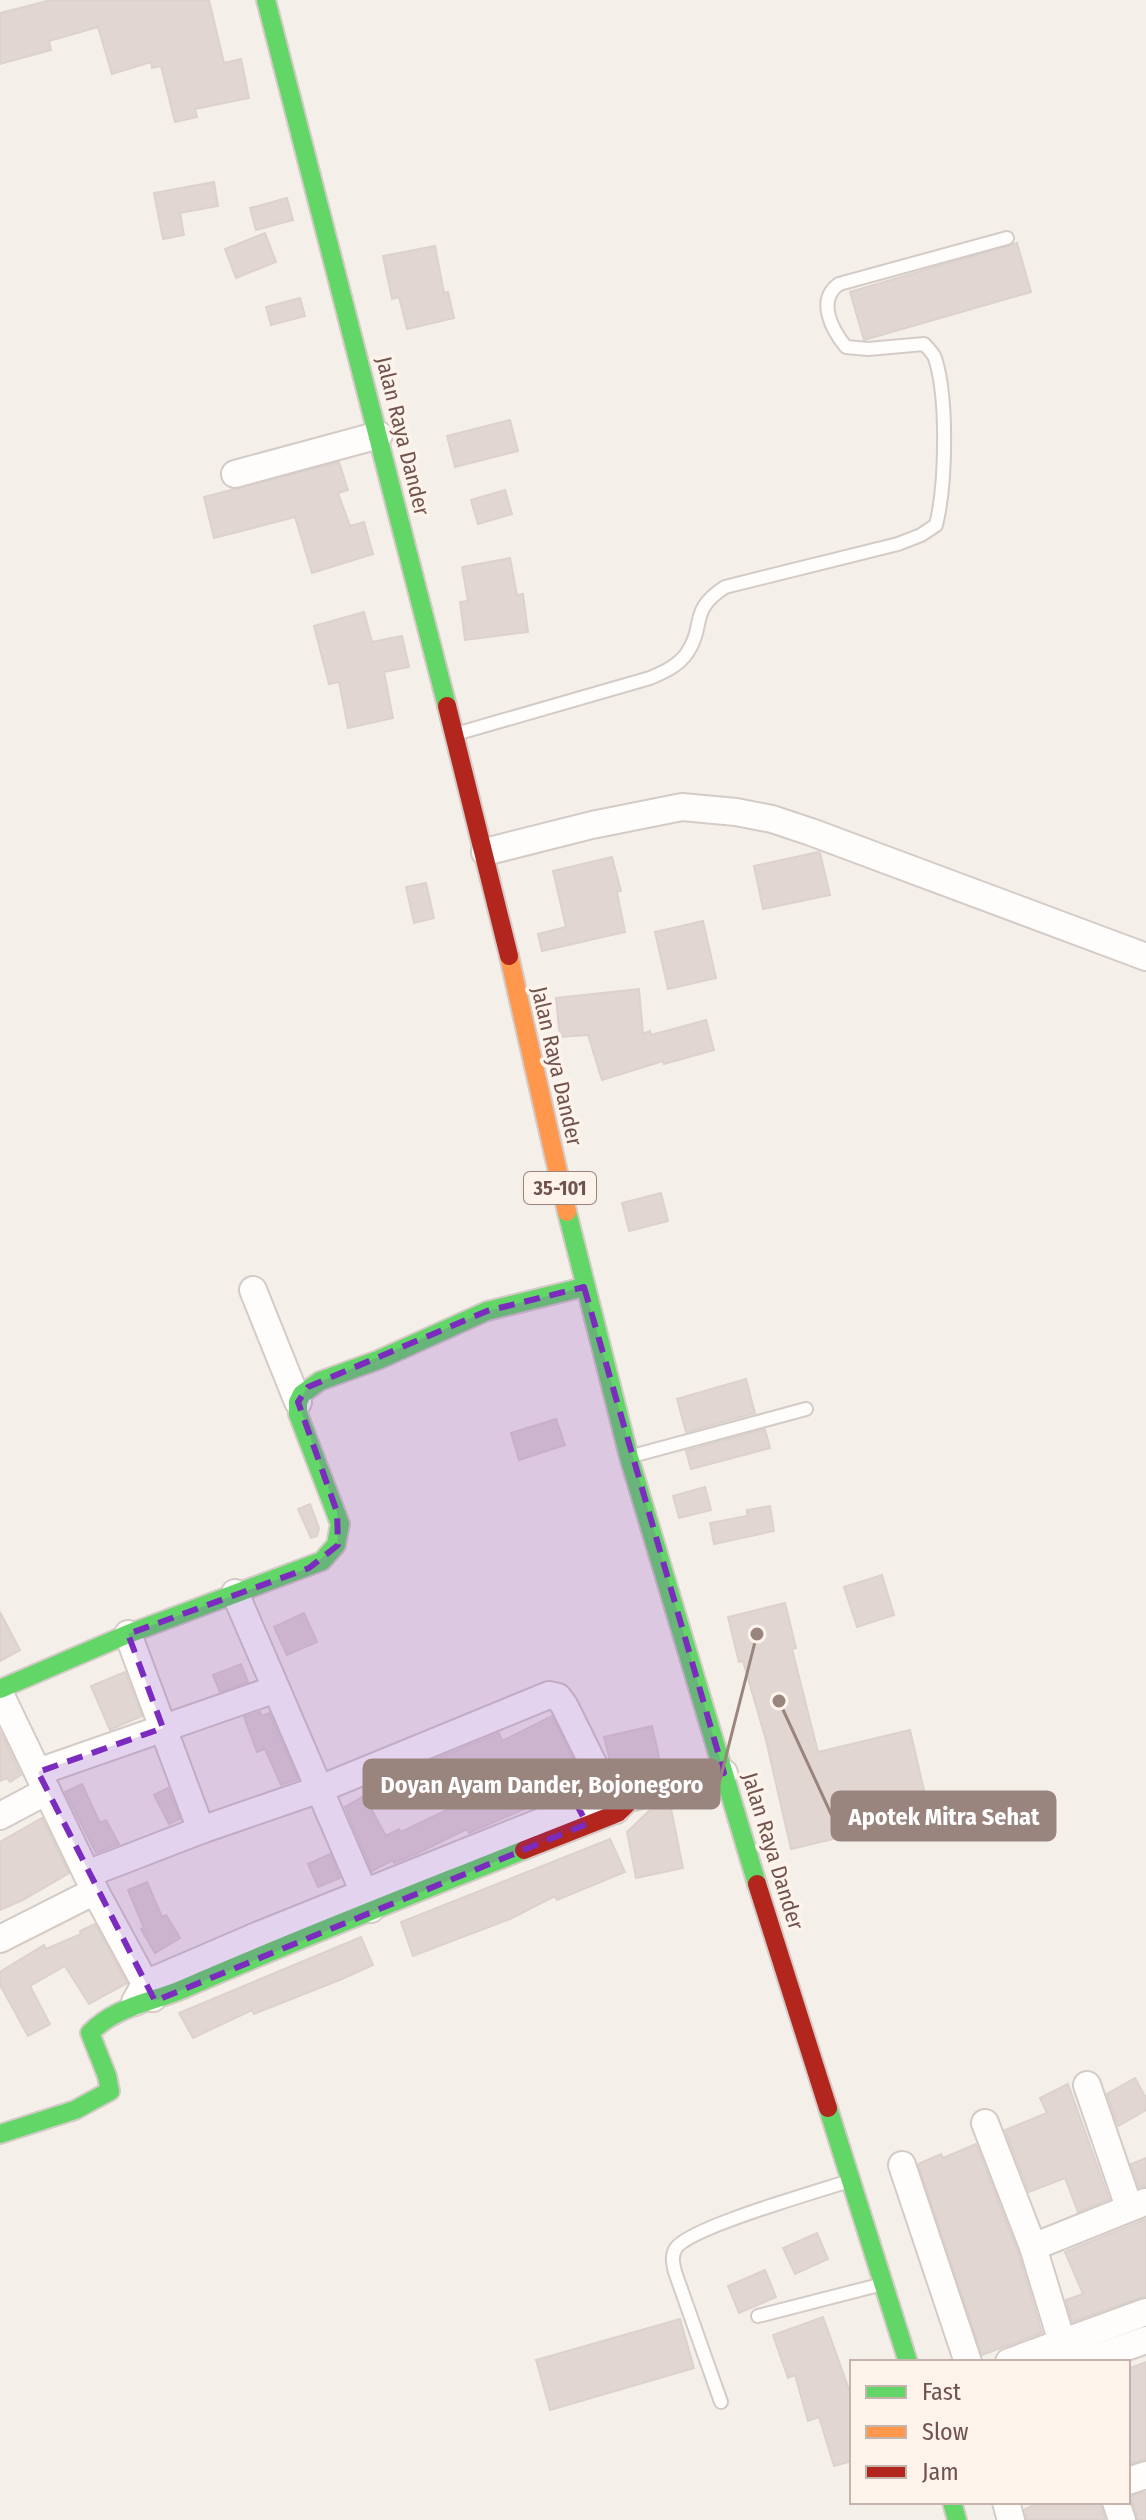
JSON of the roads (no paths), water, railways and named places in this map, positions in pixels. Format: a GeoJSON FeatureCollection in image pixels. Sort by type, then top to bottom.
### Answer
{"type":"FeatureCollection","features":[{"type":"Feature","properties":{"kind":"main road","name":"Jalan Raya Dander"},"geometry":{"type":"LineString","coordinates":[[266,0],[485,852],[584,1287],[629,1457],[786,1978],[853,2180],[907,2360]]}},
{"type":"Feature","properties":{"kind":"main road"},"geometry":{"type":"LineString","coordinates":[[0,1691],[128,1634],[322,1561],[338,1545],[341,1536],[337,1512],[298,1414],[298,1402],[308,1387],[378,1360],[467,1319],[584,1287]]}},
{"type":"Feature","properties":{"kind":"main road"},"geometry":{"type":"LineString","coordinates":[[0,2134],[105,2097],[110,2091],[110,2083],[92,2045],[90,2033],[100,2021],[145,1996]]}},
{"type":"Feature","properties":{"kind":"street"},"geometry":{"type":"LineString","coordinates":[[235,474],[379,435]]}},
{"type":"Feature","properties":{"kind":"street"},"geometry":{"type":"LineString","coordinates":[[485,852],[642,813],[682,807],[736,812],[772,819],[811,832],[1146,957]]}},
{"type":"Feature","properties":{"kind":"street"},"geometry":{"type":"LineString","coordinates":[[253,1290],[298,1402]]}},
{"type":"Feature","properties":{"kind":"street"},"geometry":{"type":"LineString","coordinates":[[235,1593],[368,1902]]}},
{"type":"Feature","properties":{"kind":"street"},"geometry":{"type":"LineString","coordinates":[[128,1634],[201,1830]]}},
{"type":"Feature","properties":{"kind":"street"},"geometry":{"type":"LineString","coordinates":[[0,1816],[42,1782],[163,1728],[276,1689]]}},
{"type":"Feature","properties":{"kind":"street"},"geometry":{"type":"LineString","coordinates":[[0,1691],[145,1996],[263,1944],[582,1816],[724,1773]]}},
{"type":"Feature","properties":{"kind":"street"},"geometry":{"type":"LineString","coordinates":[[0,1939],[91,1883],[201,1830],[320,1789],[549,1695],[558,1697],[564,1705],[620,1802]]}},
{"type":"Feature","properties":{"kind":"street"},"geometry":{"type":"LineString","coordinates":[[1033,2247],[1138,2204],[1087,2085]]}},
{"type":"Feature","properties":{"kind":"street"},"geometry":{"type":"LineString","coordinates":[[985,2123],[1033,2247],[1065,2352]]}},
{"type":"Feature","properties":{"kind":"street"},"geometry":{"type":"LineString","coordinates":[[902,2165],[967,2360]]}},
{"type":"Feature","properties":{"kind":"street"},"geometry":{"type":"LineString","coordinates":[[1020,2360],[1065,2352],[1146,2312]]}},
{"type":"Feature","properties":{"kind":"street"},"geometry":{"type":"LineString","coordinates":[[1089,2360],[1146,2340]]}},
{"type":"Feature","properties":{"kind":"lane"},"geometry":{"type":"LineString","coordinates":[[454,735],[650,678],[675,666],[688,652],[704,604],[725,587],[898,544],[936,525],[943,499],[943,415],[934,356],[924,344],[868,349],[846,347],[833,331],[826,300],[830,290],[839,284],[1007,238]]}},
{"type":"Feature","properties":{"kind":"lane"},"geometry":{"type":"LineString","coordinates":[[629,1457],[806,1409]]}},
{"type":"Feature","properties":{"kind":"lane"},"geometry":{"type":"LineString","coordinates":[[721,2402],[675,2272],[672,2260],[675,2249],[685,2240],[719,2225],[853,2180]]}},
{"type":"Feature","properties":{"kind":"lane"},"geometry":{"type":"LineString","coordinates":[[758,2316],[884,2283]]}},
{"type":"Feature","properties":{"kind":"place","name":"Doyan Ayam Dander, Bojonegoro"},"geometry":{"type":"Point","coordinates":[757,1634]}},
{"type":"Feature","properties":{"kind":"place","name":"Apotek Mitra Sehat"},"geometry":{"type":"Point","coordinates":[779,1701]}}]}
